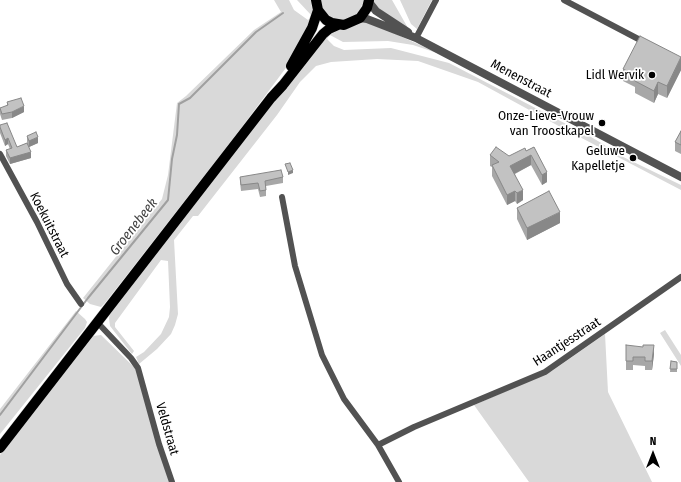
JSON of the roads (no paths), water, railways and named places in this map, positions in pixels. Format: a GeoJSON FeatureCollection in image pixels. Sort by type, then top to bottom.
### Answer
{"type":"FeatureCollection","features":[{"type":"Feature","properties":{"kind":"main road"},"geometry":{"type":"LineString","coordinates":[[0,448],[30,407],[271,98],[283,86],[323,34],[329,28],[338,25],[350,24],[360,18],[369,1]]}},
{"type":"Feature","properties":{"kind":"main road"},"geometry":{"type":"LineString","coordinates":[[317,5],[326,20],[338,25]]}},
{"type":"Feature","properties":{"kind":"main road"},"geometry":{"type":"LineString","coordinates":[[271,98],[312,28],[317,5]]}},
{"type":"Feature","properties":{"kind":"main road"},"geometry":{"type":"LineString","coordinates":[[0,439],[30,407]]}},
{"type":"Feature","properties":{"kind":"street"},"geometry":{"type":"LineString","coordinates":[[415,37],[436,0]]}},
{"type":"Feature","properties":{"kind":"street"},"geometry":{"type":"LineString","coordinates":[[564,0],[648,44]]}},
{"type":"Feature","properties":{"kind":"street","name":"Menenstraat"},"geometry":{"type":"LineString","coordinates":[[369,1],[376,11],[415,37],[681,177]]}},
{"type":"Feature","properties":{"kind":"street","name":"Menenstraat"},"geometry":{"type":"LineString","coordinates":[[360,18],[367,19],[415,37]]}},
{"type":"Feature","properties":{"kind":"street","name":"Koekuitstraat"},"geometry":{"type":"LineString","coordinates":[[0,154],[37,222],[67,284],[81,304]]}},
{"type":"Feature","properties":{"kind":"street"},"geometry":{"type":"LineString","coordinates":[[282,197],[295,266],[307,313],[322,355],[344,399],[378,445],[399,482]]}},
{"type":"Feature","properties":{"kind":"street","name":"Haantjesstraat"},"geometry":{"type":"LineString","coordinates":[[378,445],[412,428],[544,372],[681,277]]}},
{"type":"Feature","properties":{"kind":"street","name":"Veldstraat"},"geometry":{"type":"LineString","coordinates":[[97,322],[136,363],[159,444],[172,482]]}},
{"type":"Feature","properties":{"kind":"waterway","name":"Groenebeek"},"geometry":{"type":"LineString","coordinates":[[0,415],[88,298],[168,200],[172,159],[177,135],[179,104],[190,98],[256,32],[283,13]]}},
{"type":"Feature","properties":{"kind":"place","name":"Lidl Wervik"},"geometry":{"type":"Point","coordinates":[652,75]}},
{"type":"Feature","properties":{"kind":"place","name":"Onze-Lieve-Vrouw van Troostkapel"},"geometry":{"type":"Point","coordinates":[602,123]}},
{"type":"Feature","properties":{"kind":"place","name":"Geluwe Kapelletje"},"geometry":{"type":"Point","coordinates":[633,158]}}]}
